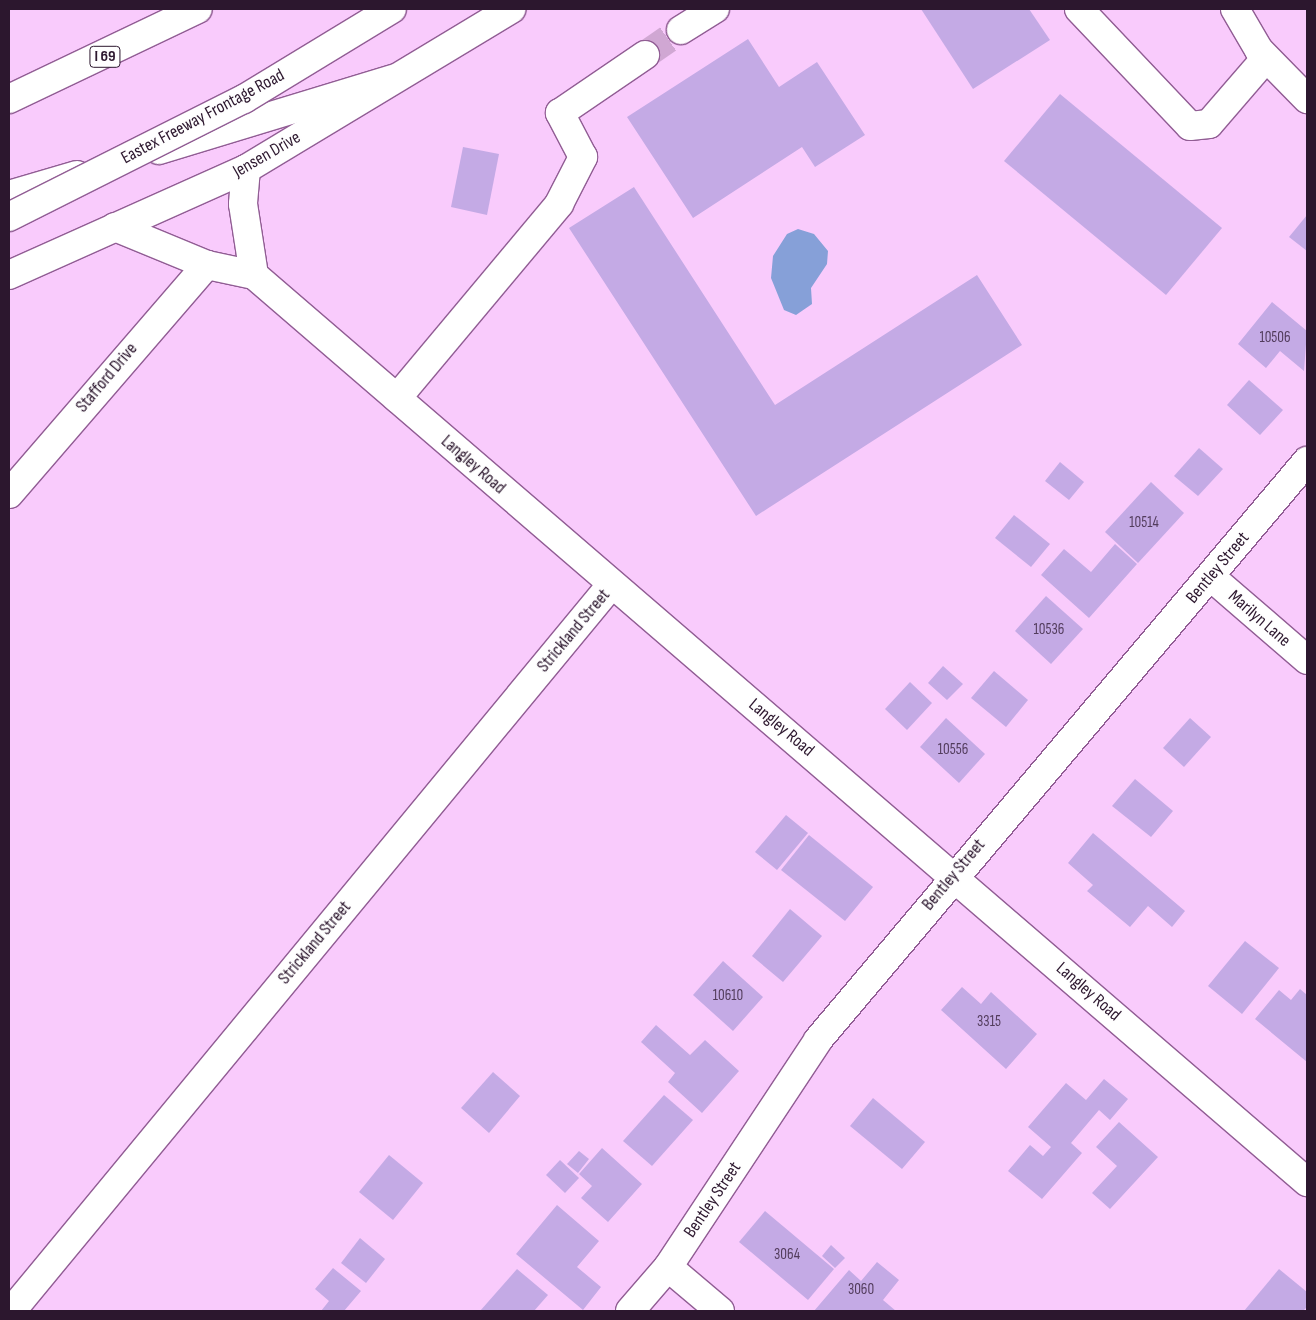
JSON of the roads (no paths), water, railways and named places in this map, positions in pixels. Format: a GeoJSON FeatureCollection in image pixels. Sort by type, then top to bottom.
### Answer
{"type":"FeatureCollection","features":[{"type":"Feature","properties":{"kind":"main road","name":"I 69"},"geometry":{"type":"LineString","coordinates":[[9,99],[198,9]]}},
{"type":"Feature","properties":{"kind":"main road","name":"Eastex Freeway Frontage Road"},"geometry":{"type":"LineString","coordinates":[[9,217],[244,99],[392,9]]}},
{"type":"Feature","properties":{"kind":"main road","name":"Jensen Drive"},"geometry":{"type":"LineString","coordinates":[[9,275],[246,169],[511,9]]}},
{"type":"Feature","properties":{"kind":"main road"},"geometry":{"type":"LineString","coordinates":[[681,30],[715,9]]}},
{"type":"Feature","properties":{"kind":"main road"},"geometry":{"type":"LineString","coordinates":[[1235,9],[1266,58],[1307,99]]}},
{"type":"Feature","properties":{"kind":"main road"},"geometry":{"type":"LineString","coordinates":[[1088,12],[1190,126],[1210,124],[1266,58]]}},
{"type":"Feature","properties":{"kind":"main road"},"geometry":{"type":"LineString","coordinates":[[397,398],[559,204],[582,157],[560,113],[645,55]]}},
{"type":"Feature","properties":{"kind":"main road"},"geometry":{"type":"LineString","coordinates":[[9,195],[394,79]]}},
{"type":"Feature","properties":{"kind":"main road"},"geometry":{"type":"LineString","coordinates":[[246,169],[243,204],[254,275]]}},
{"type":"Feature","properties":{"kind":"main road","name":"Langley Road"},"geometry":{"type":"LineString","coordinates":[[115,227],[207,265],[254,275],[953,875],[1307,1182]]}},
{"type":"Feature","properties":{"kind":"main road","name":"Stafford Drive"},"geometry":{"type":"LineString","coordinates":[[9,494],[207,265]]}},
{"type":"Feature","properties":{"kind":"main road","name":"Bentley Street"},"geometry":{"type":"LineString","coordinates":[[630,1311],[668,1266],[818,1040],[953,875],[1211,577],[1307,461]]}},
{"type":"Feature","properties":{"kind":"main road","name":"Marilyn Lane"},"geometry":{"type":"LineString","coordinates":[[1211,577],[1307,660]]}},
{"type":"Feature","properties":{"kind":"main road","name":"Strickland Street"},"geometry":{"type":"LineString","coordinates":[[19,1302],[612,584]]}},
{"type":"Feature","properties":{"kind":"main road"},"geometry":{"type":"LineString","coordinates":[[668,1266],[720,1311]]}},
{"type":"Feature","properties":{"kind":"water"},"geometry":{"type":"Polygon","coordinates":[[[798,229],[814,234],[828,251],[827,264],[811,288],[812,304],[796,315],[784,310],[771,278],[773,256],[787,234],[798,229]]]}},
{"type":"Feature","properties":{"kind":"tunnel"},"geometry":{"type":"LineString","coordinates":[[645,55],[681,30]]}}]}
